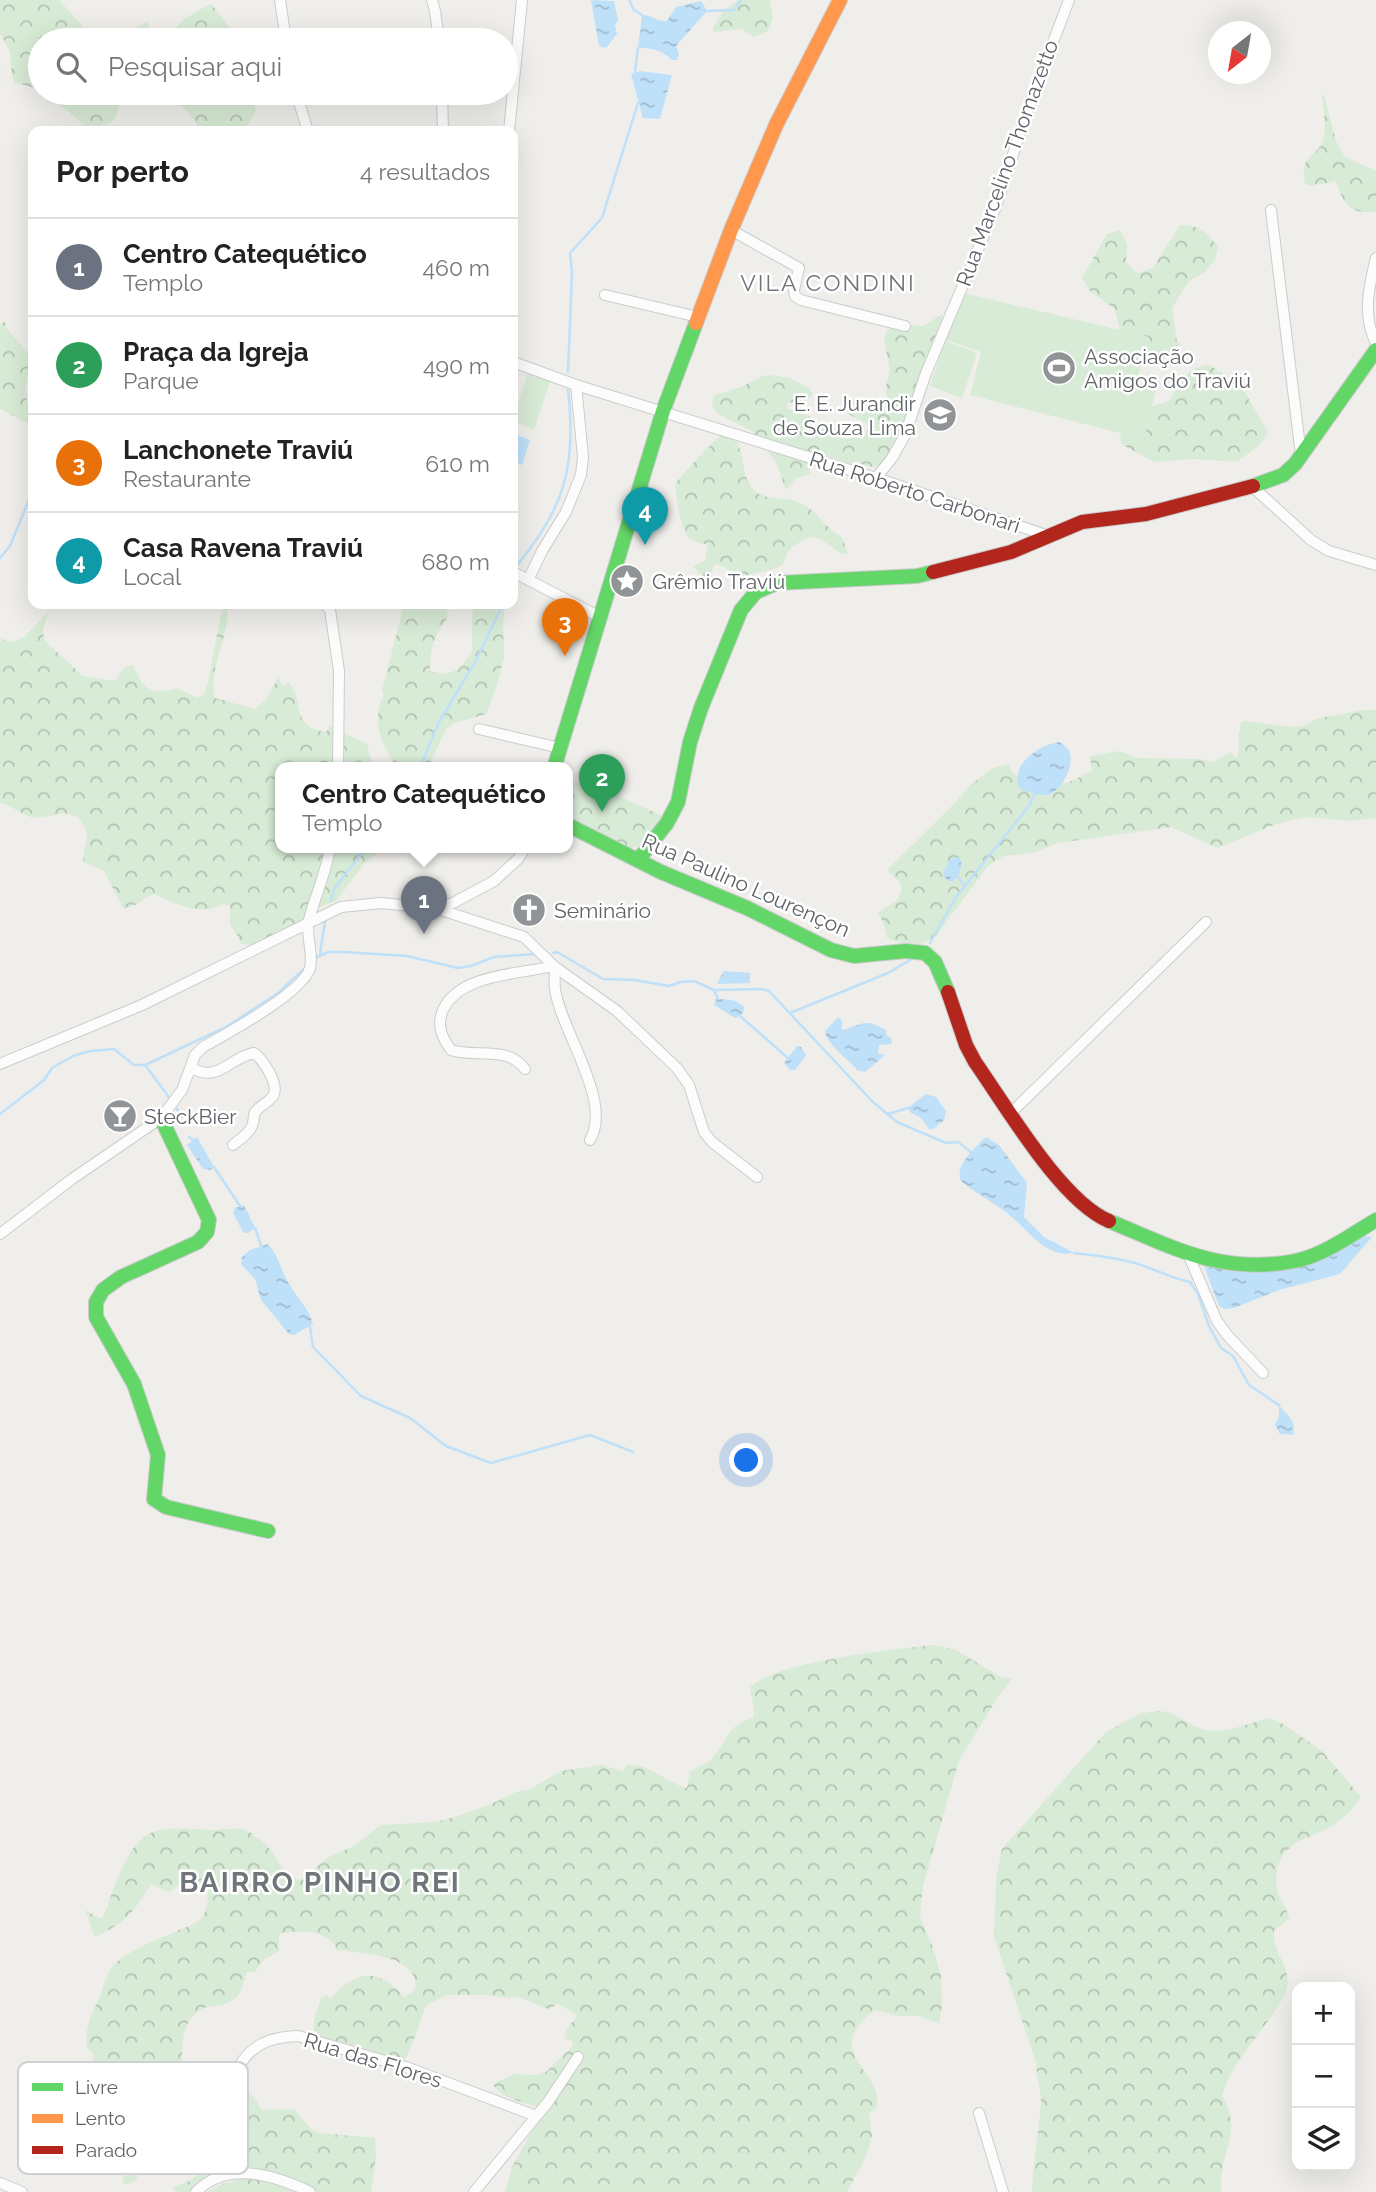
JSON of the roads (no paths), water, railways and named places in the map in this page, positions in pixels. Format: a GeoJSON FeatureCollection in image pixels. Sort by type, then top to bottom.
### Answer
{"type":"FeatureCollection","features":[{"type":"Feature","properties":{"kind":"street"},"geometry":{"type":"LineString","coordinates":[[280,0],[284,28]]}},
{"type":"Feature","properties":{"kind":"street"},"geometry":{"type":"LineString","coordinates":[[432,0],[437,28]]}},
{"type":"Feature","properties":{"kind":"street"},"geometry":{"type":"LineString","coordinates":[[518,40],[522,0]]}},
{"type":"Feature","properties":{"kind":"street"},"geometry":{"type":"LineString","coordinates":[[556,762],[663,411],[698,317],[731,229],[776,125],[840,0]]}},
{"type":"Feature","properties":{"kind":"street","name":"Rua Marcelino Thomazetto"},"geometry":{"type":"LineString","coordinates":[[876,478],[905,435],[926,373],[995,209],[1029,106],[1069,0]]}},
{"type":"Feature","properties":{"kind":"street"},"geometry":{"type":"LineString","coordinates":[[300,105],[306,126]]}},
{"type":"Feature","properties":{"kind":"street"},"geometry":{"type":"LineString","coordinates":[[442,105],[443,126]]}},
{"type":"Feature","properties":{"kind":"street"},"geometry":{"type":"LineString","coordinates":[[509,126],[512,105]]}},
{"type":"Feature","properties":{"kind":"street"},"geometry":{"type":"LineString","coordinates":[[1271,210],[1301,455]]}},
{"type":"Feature","properties":{"kind":"street"},"geometry":{"type":"LineString","coordinates":[[731,229],[799,268],[794,290],[795,296],[801,300],[905,327]]}},
{"type":"Feature","properties":{"kind":"street"},"geometry":{"type":"LineString","coordinates":[[1376,258],[1369,286],[1368,311],[1370,332],[1376,343]]}},
{"type":"Feature","properties":{"kind":"street"},"geometry":{"type":"LineString","coordinates":[[605,296],[698,317]]}},
{"type":"Feature","properties":{"kind":"street"},"geometry":{"type":"LineString","coordinates":[[638,860],[657,838],[678,802],[690,742],[701,708],[741,610],[748,598],[760,587],[800,581],[917,576],[1010,552],[1082,522],[1146,514],[1247,489],[1283,475],[1301,455],[1376,350]]}},
{"type":"Feature","properties":{"kind":"street","name":"Rua Roberto Carbonari"},"geometry":{"type":"LineString","coordinates":[[518,364],[576,385],[876,478],[1046,535]]}},
{"type":"Feature","properties":{"kind":"street"},"geometry":{"type":"LineString","coordinates":[[528,580],[566,512],[581,475],[583,457],[576,385]]}},
{"type":"Feature","properties":{"kind":"street"},"geometry":{"type":"LineString","coordinates":[[1247,489],[1329,551],[1376,565]]}},
{"type":"Feature","properties":{"kind":"street"},"geometry":{"type":"LineString","coordinates":[[518,575],[600,617]]}},
{"type":"Feature","properties":{"kind":"street"},"geometry":{"type":"LineString","coordinates":[[329,609],[339,671],[338,762]]}},
{"type":"Feature","properties":{"kind":"street"},"geometry":{"type":"LineString","coordinates":[[478,729],[560,748]]}},
{"type":"Feature","properties":{"kind":"street","name":"Rua Paulino Lourençon"},"geometry":{"type":"LineString","coordinates":[[573,828],[843,954],[854,956],[906,951],[925,953],[935,962],[942,976],[966,1045],[975,1062],[1050,1169],[1080,1204],[1096,1216],[1188,1254],[1224,1264],[1245,1265],[1296,1261],[1332,1247],[1376,1220]]}},
{"type":"Feature","properties":{"kind":"street"},"geometry":{"type":"LineString","coordinates":[[0,1234],[72,1179],[161,1118],[182,1090],[195,1055],[265,1010],[306,975],[310,968],[308,923],[328,865],[329,853]]}},
{"type":"Feature","properties":{"kind":"street"},"geometry":{"type":"LineString","coordinates":[[432,908],[466,897],[495,881],[521,853]]}},
{"type":"Feature","properties":{"kind":"street"},"geometry":{"type":"LineString","coordinates":[[0,1064],[142,1006],[341,908],[356,904],[381,903],[432,908],[524,937],[554,967],[617,1011],[677,1068],[689,1085],[704,1132],[712,1142],[757,1177]]}},
{"type":"Feature","properties":{"kind":"street"},"geometry":{"type":"LineString","coordinates":[[1011,1113],[1206,922]]}},
{"type":"Feature","properties":{"kind":"street"},"geometry":{"type":"LineString","coordinates":[[525,1069],[520,1063],[506,1056],[489,1052],[451,1050],[440,1030],[439,1020],[451,997],[468,986],[515,971],[554,967]]}},
{"type":"Feature","properties":{"kind":"street"},"geometry":{"type":"LineString","coordinates":[[554,967],[554,988],[560,1010],[582,1062],[597,1116],[596,1129],[590,1140]]}},
{"type":"Feature","properties":{"kind":"street"},"geometry":{"type":"LineString","coordinates":[[191,1068],[211,1074],[254,1053],[260,1058],[274,1083],[275,1092],[258,1108],[250,1131],[233,1145]]}},
{"type":"Feature","properties":{"kind":"street"},"geometry":{"type":"LineString","coordinates":[[161,1118],[209,1220],[207,1232],[198,1242],[108,1286],[101,1292],[95,1306],[96,1317],[134,1384],[158,1455],[154,1499],[166,1507],[268,1531]]}},
{"type":"Feature","properties":{"kind":"street"},"geometry":{"type":"LineString","coordinates":[[1188,1254],[1217,1321],[1263,1373]]}},
{"type":"Feature","properties":{"kind":"street","name":"Rua das Flores"},"geometry":{"type":"LineString","coordinates":[[240,2062],[253,2047],[269,2039],[298,2036],[405,2067],[536,2116]]}},
{"type":"Feature","properties":{"kind":"street"},"geometry":{"type":"LineString","coordinates":[[474,2192],[563,2082],[578,2057]]}},
{"type":"Feature","properties":{"kind":"street"},"geometry":{"type":"LineString","coordinates":[[979,2113],[1003,2192]]}},
{"type":"Feature","properties":{"kind":"street"},"geometry":{"type":"LineString","coordinates":[[248,2173],[287,2181],[310,2192]]}},
{"type":"Feature","properties":{"kind":"street"},"geometry":{"type":"LineString","coordinates":[[196,2192],[202,2186],[229,2174]]}},
{"type":"Feature","properties":{"kind":"street"},"geometry":{"type":"LineString","coordinates":[[0,2183],[22,2192]]}},
{"type":"Feature","properties":{"kind":"water"},"geometry":{"type":"Polygon","coordinates":[[[591,0],[614,1],[618,20],[615,25],[617,34],[606,48],[599,46],[591,0]]]}},
{"type":"Feature","properties":{"kind":"water"},"geometry":{"type":"Polygon","coordinates":[[[701,1],[707,11],[676,46],[679,55],[677,60],[672,60],[656,50],[638,48],[642,15],[667,21],[676,7],[701,1]]]}},
{"type":"Feature","properties":{"kind":"water"},"geometry":{"type":"Polygon","coordinates":[[[640,71],[672,75],[660,119],[643,118],[631,74],[640,71]]]}},
{"type":"Feature","properties":{"kind":"water"},"geometry":{"type":"Polygon","coordinates":[[[518,435],[530,440],[522,465],[518,464],[518,435]]]}},
{"type":"Feature","properties":{"kind":"water"},"geometry":{"type":"Polygon","coordinates":[[[1059,742],[1068,749],[1071,761],[1063,783],[1047,795],[1020,789],[1018,772],[1027,758],[1042,747],[1059,742]]]}},
{"type":"Feature","properties":{"kind":"water"},"geometry":{"type":"Polygon","coordinates":[[[950,859],[961,859],[961,869],[952,882],[946,879],[943,873],[950,859]]]}},
{"type":"Feature","properties":{"kind":"water"},"geometry":{"type":"Polygon","coordinates":[[[724,971],[750,973],[750,983],[717,984],[724,971]]]}},
{"type":"Feature","properties":{"kind":"water"},"geometry":{"type":"Polygon","coordinates":[[[716,999],[737,1002],[744,1007],[743,1013],[735,1018],[714,1005],[716,999]]]}},
{"type":"Feature","properties":{"kind":"water"},"geometry":{"type":"Polygon","coordinates":[[[838,1017],[842,1021],[842,1030],[868,1023],[886,1030],[886,1035],[892,1039],[891,1044],[879,1045],[878,1053],[885,1055],[865,1072],[857,1070],[827,1037],[825,1031],[838,1017]]]}},
{"type":"Feature","properties":{"kind":"water"},"geometry":{"type":"Polygon","coordinates":[[[797,1046],[801,1047],[806,1055],[795,1070],[790,1070],[784,1063],[797,1046]]]}},
{"type":"Feature","properties":{"kind":"water"},"geometry":{"type":"Polygon","coordinates":[[[926,1094],[936,1097],[946,1111],[944,1120],[933,1129],[929,1129],[921,1118],[911,1113],[908,1108],[926,1094]]]}},
{"type":"Feature","properties":{"kind":"water"},"geometry":{"type":"Polygon","coordinates":[[[197,1137],[214,1167],[210,1170],[203,1169],[187,1145],[197,1137]]]}},
{"type":"Feature","properties":{"kind":"water"},"geometry":{"type":"Polygon","coordinates":[[[986,1137],[999,1145],[1027,1183],[1024,1217],[1044,1237],[1074,1253],[1064,1254],[1045,1247],[1007,1213],[962,1182],[960,1170],[963,1164],[986,1137]]]}},
{"type":"Feature","properties":{"kind":"water"},"geometry":{"type":"Polygon","coordinates":[[[244,1205],[255,1228],[248,1233],[243,1232],[233,1213],[235,1208],[244,1205]]]}},
{"type":"Feature","properties":{"kind":"water"},"geometry":{"type":"Polygon","coordinates":[[[1359,1235],[1372,1237],[1340,1274],[1279,1290],[1234,1308],[1225,1309],[1219,1306],[1204,1266],[1248,1270],[1308,1263],[1327,1257],[1359,1235]]]}},
{"type":"Feature","properties":{"kind":"water"},"geometry":{"type":"Polygon","coordinates":[[[268,1244],[313,1324],[294,1335],[289,1334],[261,1300],[255,1279],[241,1264],[242,1257],[250,1250],[268,1244]]]}},
{"type":"Feature","properties":{"kind":"water"},"geometry":{"type":"Polygon","coordinates":[[[1279,1405],[1292,1421],[1293,1435],[1280,1434],[1275,1425],[1279,1417],[1279,1405]]]}},
{"type":"Feature","properties":{"kind":"waterway"},"geometry":{"type":"LineString","coordinates":[[629,0],[634,10],[642,15]]}},
{"type":"Feature","properties":{"kind":"waterway"},"geometry":{"type":"LineString","coordinates":[[707,11],[734,10],[741,0]]}},
{"type":"Feature","properties":{"kind":"waterway"},"geometry":{"type":"LineString","coordinates":[[635,72],[638,48]]}},
{"type":"Feature","properties":{"kind":"waterway"},"geometry":{"type":"LineString","coordinates":[[568,372],[572,273],[570,253],[602,218],[638,103]]}},
{"type":"Feature","properties":{"kind":"waterway"},"geometry":{"type":"LineString","coordinates":[[518,564],[544,528],[563,487],[570,443],[568,390]]}},
{"type":"Feature","properties":{"kind":"waterway"},"geometry":{"type":"LineString","coordinates":[[0,558],[10,546],[28,502]]}},
{"type":"Feature","properties":{"kind":"waterway"},"geometry":{"type":"LineString","coordinates":[[422,762],[438,724],[475,662],[501,609]]}},
{"type":"Feature","properties":{"kind":"waterway"},"geometry":{"type":"LineString","coordinates":[[930,943],[956,897],[1029,806],[1035,794]]}},
{"type":"Feature","properties":{"kind":"waterway"},"geometry":{"type":"LineString","coordinates":[[331,900],[334,889],[362,853]]}},
{"type":"Feature","properties":{"kind":"waterway"},"geometry":{"type":"LineString","coordinates":[[958,877],[965,886]]}},
{"type":"Feature","properties":{"kind":"waterway"},"geometry":{"type":"LineString","coordinates":[[320,954],[325,922]]}},
{"type":"Feature","properties":{"kind":"waterway"},"geometry":{"type":"LineString","coordinates":[[315,958],[328,952],[407,956],[458,968],[494,957],[534,954]]}},
{"type":"Feature","properties":{"kind":"waterway"},"geometry":{"type":"LineString","coordinates":[[553,953],[557,952],[603,979],[635,980],[669,986],[694,981],[714,990],[769,991],[873,1102],[897,1122],[946,1143],[958,1142],[971,1152]]}},
{"type":"Feature","properties":{"kind":"waterway"},"geometry":{"type":"LineString","coordinates":[[790,1013],[888,973],[915,957]]}},
{"type":"Feature","properties":{"kind":"waterway"},"geometry":{"type":"LineString","coordinates":[[0,1114],[44,1080],[52,1068],[73,1056],[114,1049],[134,1065],[145,1065],[226,1027],[278,993],[304,969]]}},
{"type":"Feature","properties":{"kind":"waterway"},"geometry":{"type":"LineString","coordinates":[[714,990],[718,999]]}},
{"type":"Feature","properties":{"kind":"waterway"},"geometry":{"type":"LineString","coordinates":[[740,1016],[788,1058]]}},
{"type":"Feature","properties":{"kind":"waterway"},"geometry":{"type":"LineString","coordinates":[[146,1066],[171,1100]]}},
{"type":"Feature","properties":{"kind":"waterway"},"geometry":{"type":"LineString","coordinates":[[888,1114],[908,1108]]}},
{"type":"Feature","properties":{"kind":"waterway"},"geometry":{"type":"LineString","coordinates":[[177,1109],[182,1117]]}},
{"type":"Feature","properties":{"kind":"waterway"},"geometry":{"type":"LineString","coordinates":[[189,1137],[193,1140]]}},
{"type":"Feature","properties":{"kind":"waterway"},"geometry":{"type":"LineString","coordinates":[[214,1167],[240,1206]]}},
{"type":"Feature","properties":{"kind":"waterway"},"geometry":{"type":"LineString","coordinates":[[255,1228],[261,1245]]}},
{"type":"Feature","properties":{"kind":"waterway"},"geometry":{"type":"LineString","coordinates":[[1074,1253],[1124,1260],[1190,1282],[1198,1294],[1209,1326],[1221,1348],[1233,1356],[1249,1385],[1279,1405]]}},
{"type":"Feature","properties":{"kind":"waterway"},"geometry":{"type":"LineString","coordinates":[[310,1327],[313,1347],[361,1396],[410,1418],[446,1446],[491,1463],[590,1435],[633,1452]]}},
{"type":"Feature","properties":{"kind":"place","name":"Associação Amigos do Traviú"},"geometry":{"type":"Point","coordinates":[1059,368]}},
{"type":"Feature","properties":{"kind":"place","name":"E. E. Jurandir de Souza Lima"},"geometry":{"type":"Point","coordinates":[940,415]}},
{"type":"Feature","properties":{"kind":"place","name":"Casa Ravena Traviú"},"geometry":{"type":"Point","coordinates":[645,545]}},
{"type":"Feature","properties":{"kind":"place","name":"Grêmio Traviú"},"geometry":{"type":"Point","coordinates":[627,581]}},
{"type":"Feature","properties":{"kind":"place","name":"Lanchonete Traviú"},"geometry":{"type":"Point","coordinates":[565,656]}},
{"type":"Feature","properties":{"kind":"place","name":"Praça da Igreja"},"geometry":{"type":"Point","coordinates":[602,812]}},
{"type":"Feature","properties":{"kind":"place","name":"Seminário"},"geometry":{"type":"Point","coordinates":[529,910]}},
{"type":"Feature","properties":{"kind":"place","name":"Centro Catequético"},"geometry":{"type":"Point","coordinates":[424,934]}},
{"type":"Feature","properties":{"kind":"place","name":"SteckBier"},"geometry":{"type":"Point","coordinates":[120,1116]}},
{"type":"Feature","properties":{"kind":"district","name":"VILA CONDINI"},"geometry":{"type":"Point","coordinates":[828,282]}},
{"type":"Feature","properties":{"kind":"district","name":"BAIRRO PINHO REI"},"geometry":{"type":"Point","coordinates":[320,1882]}}]}
